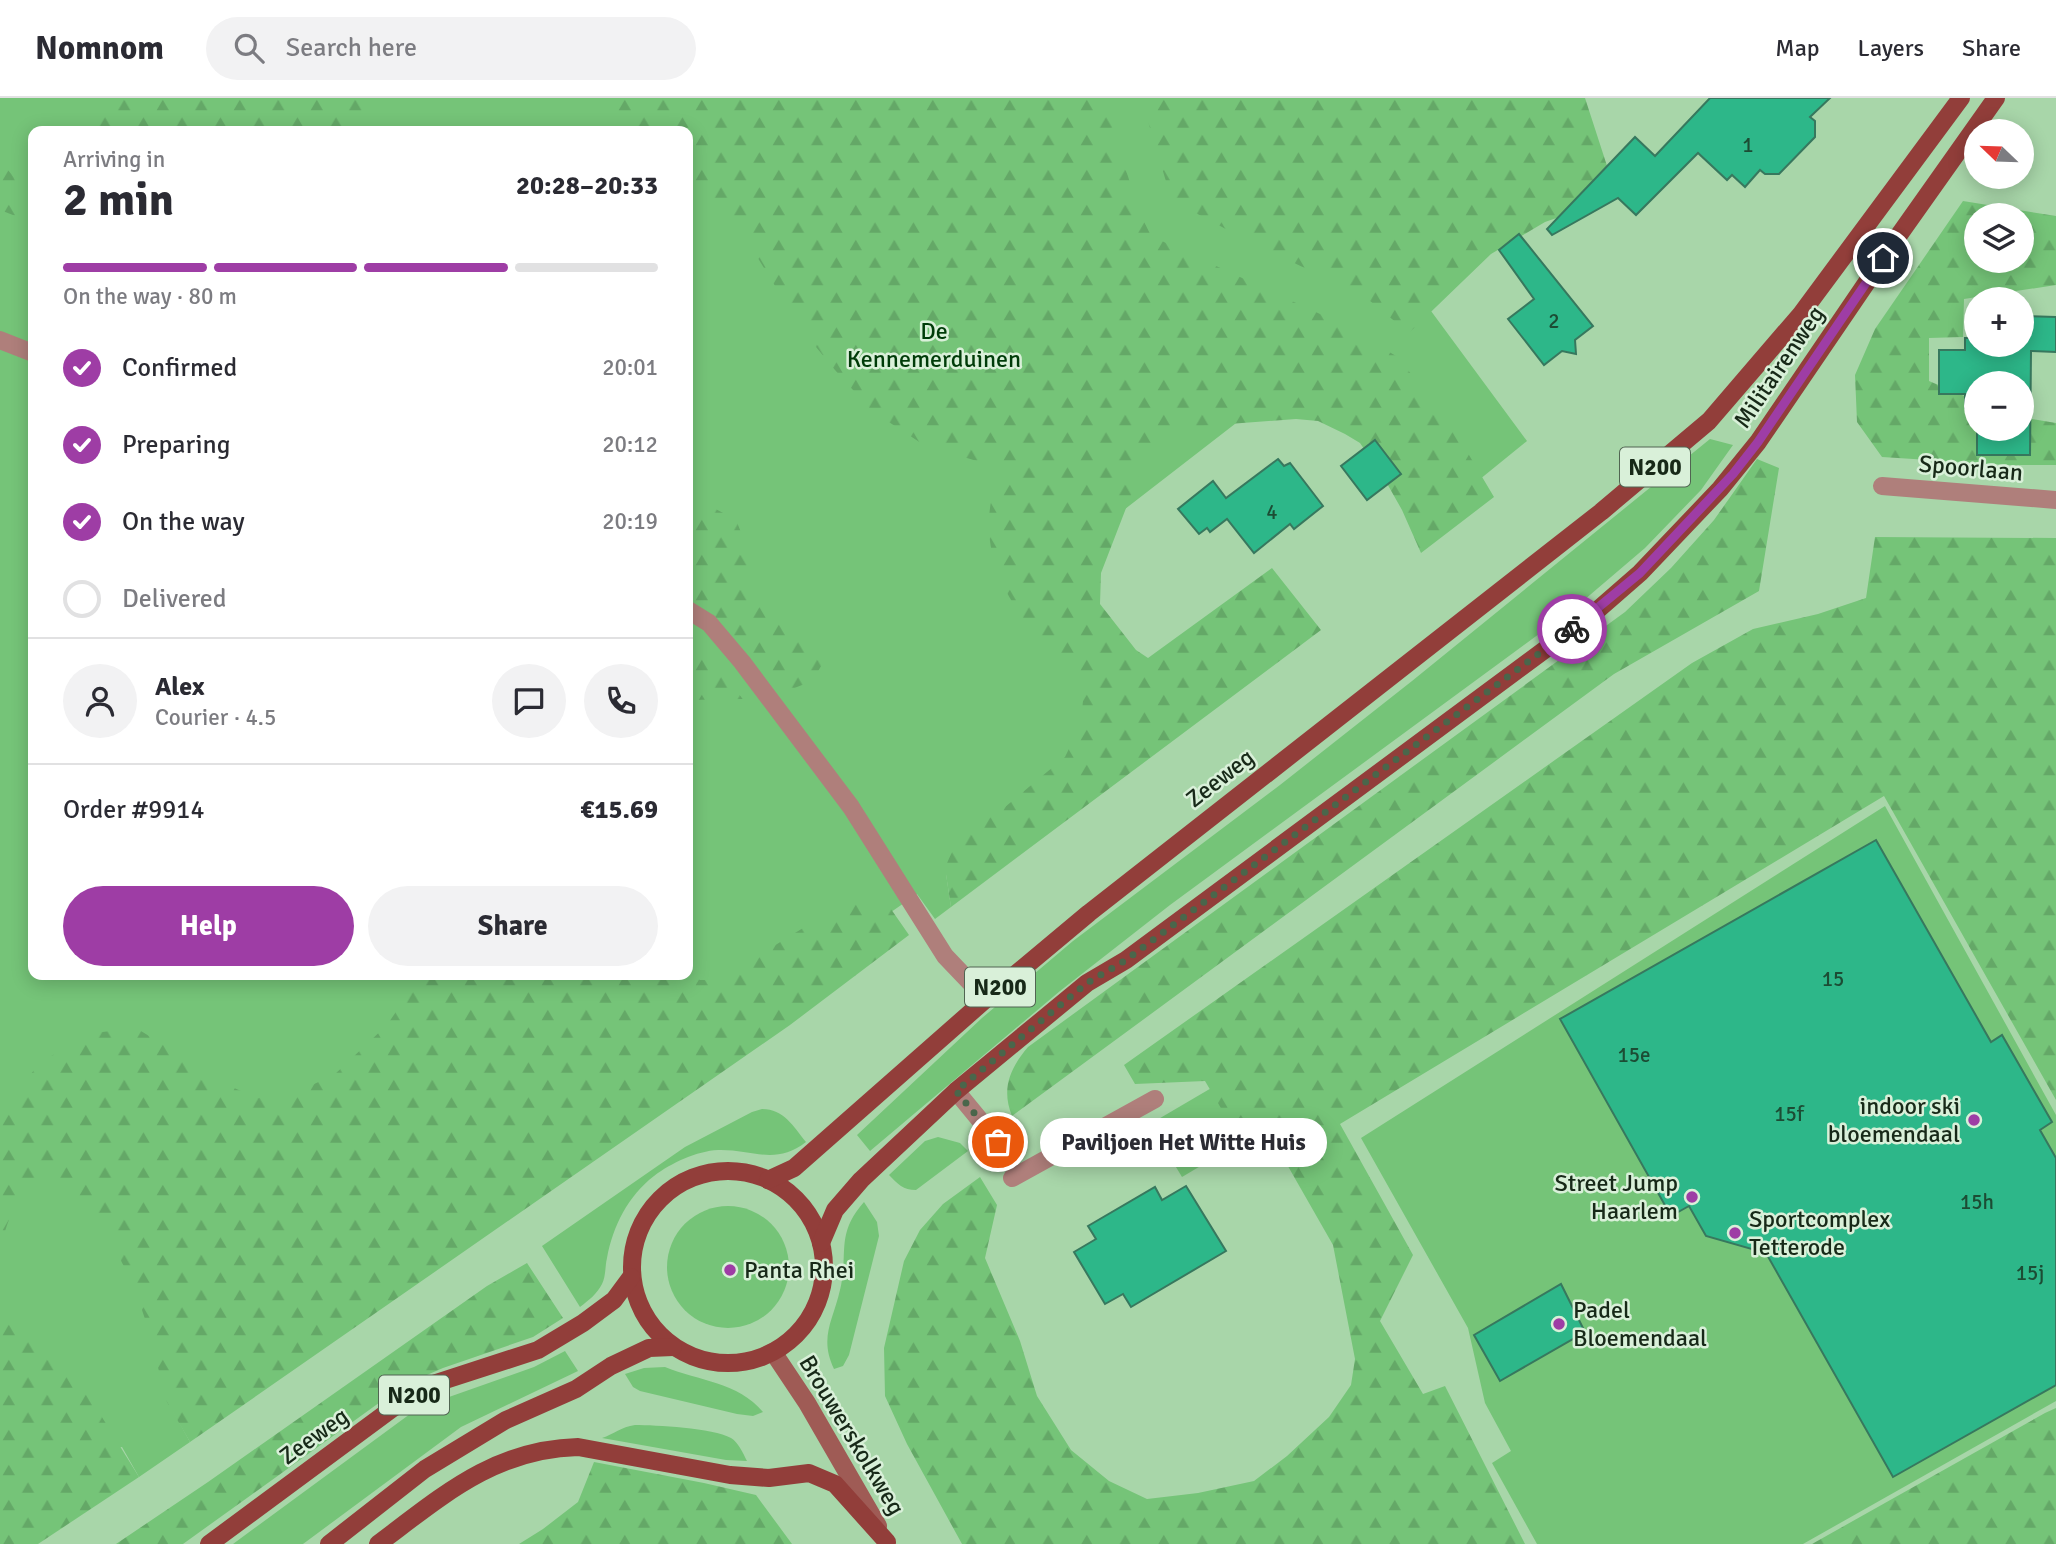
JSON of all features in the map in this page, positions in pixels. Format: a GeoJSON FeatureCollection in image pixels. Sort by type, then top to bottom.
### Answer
{"type":"FeatureCollection","features":[{"type":"Feature","properties":{"kind":"main road","name":"Militairenweg"},"geometry":{"type":"LineString","coordinates":[[1709,421],[1801,314],[1961,98]]}},
{"type":"Feature","properties":{"kind":"main road","name":"Militairenweg"},"geometry":{"type":"LineString","coordinates":[[956,1091],[1087,983],[1126,960],[1593,614],[1640,573],[1720,489],[1758,442],[1996,98]]}},
{"type":"Feature","properties":{"kind":"main road","name":"Zeeweg"},"geometry":{"type":"LineString","coordinates":[[768,1180],[794,1168],[986,999],[1179,840],[1601,512],[1709,421]]}},
{"type":"Feature","properties":{"kind":"main road","name":"N200"},"geometry":{"type":"LineString","coordinates":[[821,1243],[835,1210],[861,1180],[956,1091]]}},
{"type":"Feature","properties":{"kind":"main road","name":"N200"},"geometry":{"type":"LineString","coordinates":[[739,1171],[768,1180],[798,1201],[809,1215],[821,1243],[824,1266],[819,1296],[804,1326],[774,1352],[753,1360],[733,1364],[714,1363],[673,1347],[646,1318],[635,1295],[631,1277],[633,1247],[640,1228],[652,1207],[671,1189],[693,1176],[739,1171]]}},
{"type":"Feature","properties":{"kind":"main road","name":"Zeeweg"},"geometry":{"type":"LineString","coordinates":[[209,1544],[393,1408],[430,1385],[538,1350],[614,1300],[631,1277]]}},
{"type":"Feature","properties":{"kind":"main road","name":"N200"},"geometry":{"type":"LineString","coordinates":[[329,1544],[425,1469],[506,1420],[576,1388],[611,1366],[649,1348],[673,1347]]}},
{"type":"Feature","properties":{"kind":"main road","name":"Brouwerskolkweg"},"geometry":{"type":"LineString","coordinates":[[774,1352],[807,1403],[888,1543]]}},
{"type":"Feature","properties":{"kind":"main road"},"geometry":{"type":"LineString","coordinates":[[378,1544],[447,1492],[487,1468],[554,1448],[578,1447],[730,1475],[769,1478],[809,1473],[835,1484],[888,1543]]}},
{"type":"Feature","properties":{"kind":"street"},"geometry":{"type":"LineString","coordinates":[[0,340],[28,351]]}},
{"type":"Feature","properties":{"kind":"street","name":"Spoorlaan"},"geometry":{"type":"LineString","coordinates":[[1882,486],[2056,500]]}},
{"type":"Feature","properties":{"kind":"street"},"geometry":{"type":"LineString","coordinates":[[693,613],[709,623],[742,662],[850,807],[945,956],[986,999]]}},
{"type":"Feature","properties":{"kind":"street"},"geometry":{"type":"LineString","coordinates":[[956,1091],[998,1142]]}},
{"type":"Feature","properties":{"kind":"street"},"geometry":{"type":"LineString","coordinates":[[1012,1178],[1155,1099]]}},
{"type":"Feature","properties":{"kind":"green space","name":"De Kennemerduinen"},"geometry":{"type":"Polygon","coordinates":[[[0,98],[1528,98],[1417,292],[1527,441],[1442,510],[1319,359],[1010,598],[1212,689],[946,874],[951,907],[935,919],[917,894],[173,1411],[190,1442],[139,1477],[122,1447],[0,1469],[0,98]]]}},
{"type":"Feature","properties":{"kind":"green space"},"geometry":{"type":"Polygon","coordinates":[[[100,98],[380,98],[344,126],[91,126],[90,121],[100,98]]]}},
{"type":"Feature","properties":{"kind":"green space"},"geometry":{"type":"Polygon","coordinates":[[[601,98],[1103,98],[1139,211],[1151,236],[1344,325],[1396,356],[1444,413],[1494,497],[1421,553],[1402,510],[1360,443],[1318,421],[1296,419],[1176,428],[1150,446],[1101,573],[1100,604],[1136,650],[1148,658],[1272,568],[1321,630],[951,907],[945,868],[958,837],[999,812],[1065,757],[1081,724],[1084,688],[1019,613],[997,569],[991,546],[989,520],[1000,468],[924,445],[872,411],[802,330],[737,224],[693,185],[693,126],[631,126],[601,98]]]}},
{"type":"Feature","properties":{"kind":"green space"},"geometry":{"type":"Polygon","coordinates":[[[1141,98],[1585,98],[1609,172],[1591,206],[1545,222],[1491,254],[1409,333],[1364,296],[1254,244],[1175,202],[1168,188],[1141,98]]]}},
{"type":"Feature","properties":{"kind":"green space"},"geometry":{"type":"Polygon","coordinates":[[[0,161],[14,177],[26,220],[0,210],[0,161]]]}},
{"type":"Feature","properties":{"kind":"green space"},"geometry":{"type":"Polygon","coordinates":[[[1963,201],[1975,203],[1964,203],[1964,273],[2034,273],[2034,212],[2056,216],[2056,285],[2034,288],[1964,287],[1963,337],[1929,338],[1929,381],[1964,396],[1964,441],[2034,441],[2034,419],[2056,423],[2056,465],[2007,465],[1882,457],[1857,422],[1855,375],[1875,329],[1963,201]]]}},
{"type":"Feature","properties":{"kind":"green space"},"geometry":{"type":"Polygon","coordinates":[[[1710,439],[1733,445],[1701,490],[1645,548],[1577,606],[1170,905],[1060,991],[870,1151],[857,1135],[982,1018],[1073,941],[1280,785],[1412,681],[1710,439]]]}},
{"type":"Feature","properties":{"kind":"green space"},"geometry":{"type":"Polygon","coordinates":[[[1757,459],[1779,468],[1759,591],[1614,674],[1012,1116],[1007,1097],[1009,1079],[1016,1063],[1028,1047],[1625,612],[1671,568],[1714,520],[1757,459]]]}},
{"type":"Feature","properties":{"kind":"green space"},"geometry":{"type":"Polygon","coordinates":[[[693,497],[736,520],[747,547],[747,579],[758,597],[814,641],[823,663],[812,681],[782,693],[723,624],[693,601],[693,497]]]}},
{"type":"Feature","properties":{"kind":"green space"},"geometry":{"type":"Polygon","coordinates":[[[1875,537],[2056,538],[2056,1100],[1884,796],[1340,1124],[1413,1255],[1380,1321],[1423,1394],[1445,1386],[1525,1544],[962,1544],[907,1444],[885,1396],[884,1348],[904,1261],[920,1230],[943,1204],[980,1177],[997,1205],[985,1258],[1020,1341],[1037,1396],[1071,1450],[1109,1481],[1147,1499],[1198,1493],[1254,1481],[1287,1456],[1329,1417],[1351,1385],[1355,1359],[1333,1245],[1285,1161],[1242,1144],[1205,1081],[1135,1084],[1124,1065],[1692,663],[1753,629],[1818,614],[1866,598],[1875,537]]]}},
{"type":"Feature","properties":{"kind":"green space"},"geometry":{"type":"Polygon","coordinates":[[[693,639],[743,699],[693,700],[693,639]]]}},
{"type":"Feature","properties":{"kind":"green space","name":"Sportcomplex Tetterode"},"geometry":{"type":"Polygon","coordinates":[[[1885,806],[2056,1115],[2056,1401],[1803,1544],[1537,1544],[1492,1463],[1511,1451],[1485,1403],[1468,1328],[1361,1138],[1885,806]]]}},
{"type":"Feature","properties":{"kind":"green space"},"geometry":{"type":"Polygon","coordinates":[[[884,899],[909,935],[790,1025],[190,1442],[167,1402],[134,1286],[115,1249],[84,1202],[50,1183],[27,1195],[12,1213],[4,1235],[0,1261],[0,1111],[40,1063],[86,1034],[136,1028],[208,1077],[258,1098],[292,1094],[334,1075],[387,1025],[418,980],[693,980],[693,976],[700,980],[730,980],[769,949],[816,920],[853,902],[884,899]]]}},
{"type":"Feature","properties":{"kind":"green space"},"geometry":{"type":"Polygon","coordinates":[[[1225,1080],[1256,1133],[1182,1177],[1150,1124],[1225,1080]]]}},
{"type":"Feature","properties":{"kind":"green space"},"geometry":{"type":"Polygon","coordinates":[[[762,1109],[782,1115],[806,1142],[795,1149],[773,1155],[718,1150],[693,1155],[654,1176],[623,1212],[610,1246],[602,1284],[580,1307],[542,1246],[685,1147],[762,1109]]]}},
{"type":"Feature","properties":{"kind":"green space"},"geometry":{"type":"Polygon","coordinates":[[[938,1137],[960,1143],[968,1151],[916,1190],[904,1188],[889,1175],[925,1141],[938,1137]]]}},
{"type":"Feature","properties":{"kind":"green space"},"geometry":{"type":"Polygon","coordinates":[[[864,1202],[877,1222],[879,1236],[849,1355],[843,1366],[834,1369],[827,1338],[840,1290],[846,1235],[849,1224],[864,1202]]]}},
{"type":"Feature","properties":{"kind":"green space"},"geometry":{"type":"Polygon","coordinates":[[[728,1206],[751,1211],[771,1224],[784,1244],[789,1267],[784,1290],[771,1310],[751,1323],[728,1328],[705,1323],[685,1310],[672,1290],[667,1267],[672,1244],[685,1224],[705,1211],[728,1206]]]}},
{"type":"Feature","properties":{"kind":"green space"},"geometry":{"type":"Polygon","coordinates":[[[527,1263],[563,1318],[533,1337],[413,1381],[183,1544],[116,1544],[487,1286],[527,1263]]]}},
{"type":"Feature","properties":{"kind":"green space"},"geometry":{"type":"Polygon","coordinates":[[[0,1318],[28,1327],[45,1339],[92,1401],[139,1477],[38,1544],[0,1544],[0,1318]]]}},
{"type":"Feature","properties":{"kind":"green space"},"geometry":{"type":"Polygon","coordinates":[[[565,1351],[578,1371],[461,1427],[303,1544],[233,1544],[410,1414],[534,1367],[565,1351]]]}},
{"type":"Feature","properties":{"kind":"green space"},"geometry":{"type":"Polygon","coordinates":[[[665,1367],[730,1388],[753,1402],[763,1412],[753,1416],[737,1414],[640,1391],[633,1387],[625,1374],[644,1368],[665,1367]]]}},
{"type":"Feature","properties":{"kind":"green space"},"geometry":{"type":"Polygon","coordinates":[[[2056,1408],[2056,1544],[1812,1544],[2045,1413],[2056,1408]]]}},
{"type":"Feature","properties":{"kind":"green space"},"geometry":{"type":"Polygon","coordinates":[[[635,1425],[684,1428],[723,1435],[736,1442],[747,1461],[726,1460],[602,1438],[635,1425]]]}},
{"type":"Feature","properties":{"kind":"green space"},"geometry":{"type":"Polygon","coordinates":[[[594,1462],[756,1495],[792,1544],[519,1544],[578,1502],[594,1462]]]}},
{"type":"Feature","properties":{"kind":"building"},"geometry":{"type":"Polygon","coordinates":[[[1710,98],[1830,98],[1810,117],[1815,121],[1815,137],[1779,174],[1765,174],[1760,170],[1745,187],[1732,175],[1727,180],[1698,153],[1636,215],[1618,198],[1552,235],[1547,229],[1635,137],[1655,156],[1710,98]]]}},
{"type":"Feature","properties":{"kind":"building"},"geometry":{"type":"Polygon","coordinates":[[[1519,234],[1593,326],[1575,340],[1576,354],[1562,351],[1544,365],[1508,319],[1534,299],[1499,250],[1519,234]]]}},
{"type":"Feature","properties":{"kind":"building"},"geometry":{"type":"Polygon","coordinates":[[[2034,316],[2056,317],[2056,352],[2034,351],[2034,316]]]}},
{"type":"Feature","properties":{"kind":"building"},"geometry":{"type":"Polygon","coordinates":[[[1939,350],[1964,350],[1964,357],[2031,357],[2031,371],[1964,371],[1964,394],[1939,394],[1939,350]]]}},
{"type":"Feature","properties":{"kind":"building"},"geometry":{"type":"Polygon","coordinates":[[[1375,440],[1401,474],[1367,500],[1341,466],[1375,440]]]}},
{"type":"Feature","properties":{"kind":"building"},"geometry":{"type":"Polygon","coordinates":[[[1977,441],[2030,441],[2030,455],[1977,455],[1977,441]]]}},
{"type":"Feature","properties":{"kind":"building"},"geometry":{"type":"Polygon","coordinates":[[[1278,459],[1284,466],[1290,463],[1323,506],[1294,529],[1290,524],[1254,553],[1227,519],[1210,532],[1207,528],[1199,534],[1178,509],[1213,481],[1226,498],[1278,459]]]}},
{"type":"Feature","properties":{"kind":"building"},"geometry":{"type":"Polygon","coordinates":[[[1876,840],[1991,1042],[2002,1035],[2052,1122],[2040,1130],[2056,1158],[2056,1385],[1893,1477],[1766,1253],[1706,1236],[1689,1206],[1671,1216],[1560,1019],[1876,840]]]}},
{"type":"Feature","properties":{"kind":"building"},"geometry":{"type":"Polygon","coordinates":[[[1186,1186],[1226,1251],[1131,1307],[1123,1294],[1105,1304],[1074,1252],[1096,1239],[1088,1226],[1155,1187],[1162,1200],[1186,1186]]]}},
{"type":"Feature","properties":{"kind":"building"},"geometry":{"type":"Polygon","coordinates":[[[1561,1284],[1585,1332],[1500,1381],[1474,1335],[1561,1284]]]}},
{"type":"Feature","properties":{"kind":"way so far"},"geometry":{"type":"LineString","coordinates":[[998,1142],[956,1091],[1087,983],[1126,960],[1572,629]]}},
{"type":"Feature","properties":{"kind":"place","name":"indoor ski bloemendaal"},"geometry":{"type":"Point","coordinates":[1974,1120]}},
{"type":"Feature","properties":{"kind":"place","name":"Paviljoen Het Witte Huis"},"geometry":{"type":"Point","coordinates":[998,1142]}},
{"type":"Feature","properties":{"kind":"place","name":"Street Jump Haarlem"},"geometry":{"type":"Point","coordinates":[1692,1197]}},
{"type":"Feature","properties":{"kind":"place","name":"Sportcomplex Tetterode"},"geometry":{"type":"Point","coordinates":[1735,1233]}},
{"type":"Feature","properties":{"kind":"place","name":"Panta Rhei"},"geometry":{"type":"Point","coordinates":[730,1270]}},
{"type":"Feature","properties":{"kind":"place","name":"Padel Bloemendaal"},"geometry":{"type":"Point","coordinates":[1559,1324]}},
{"type":"Feature","properties":{"kind":"route"},"geometry":{"type":"LineString","coordinates":[[1572,629],[1640,573],[1733,474],[1758,442],[1883,258]]}}]}
